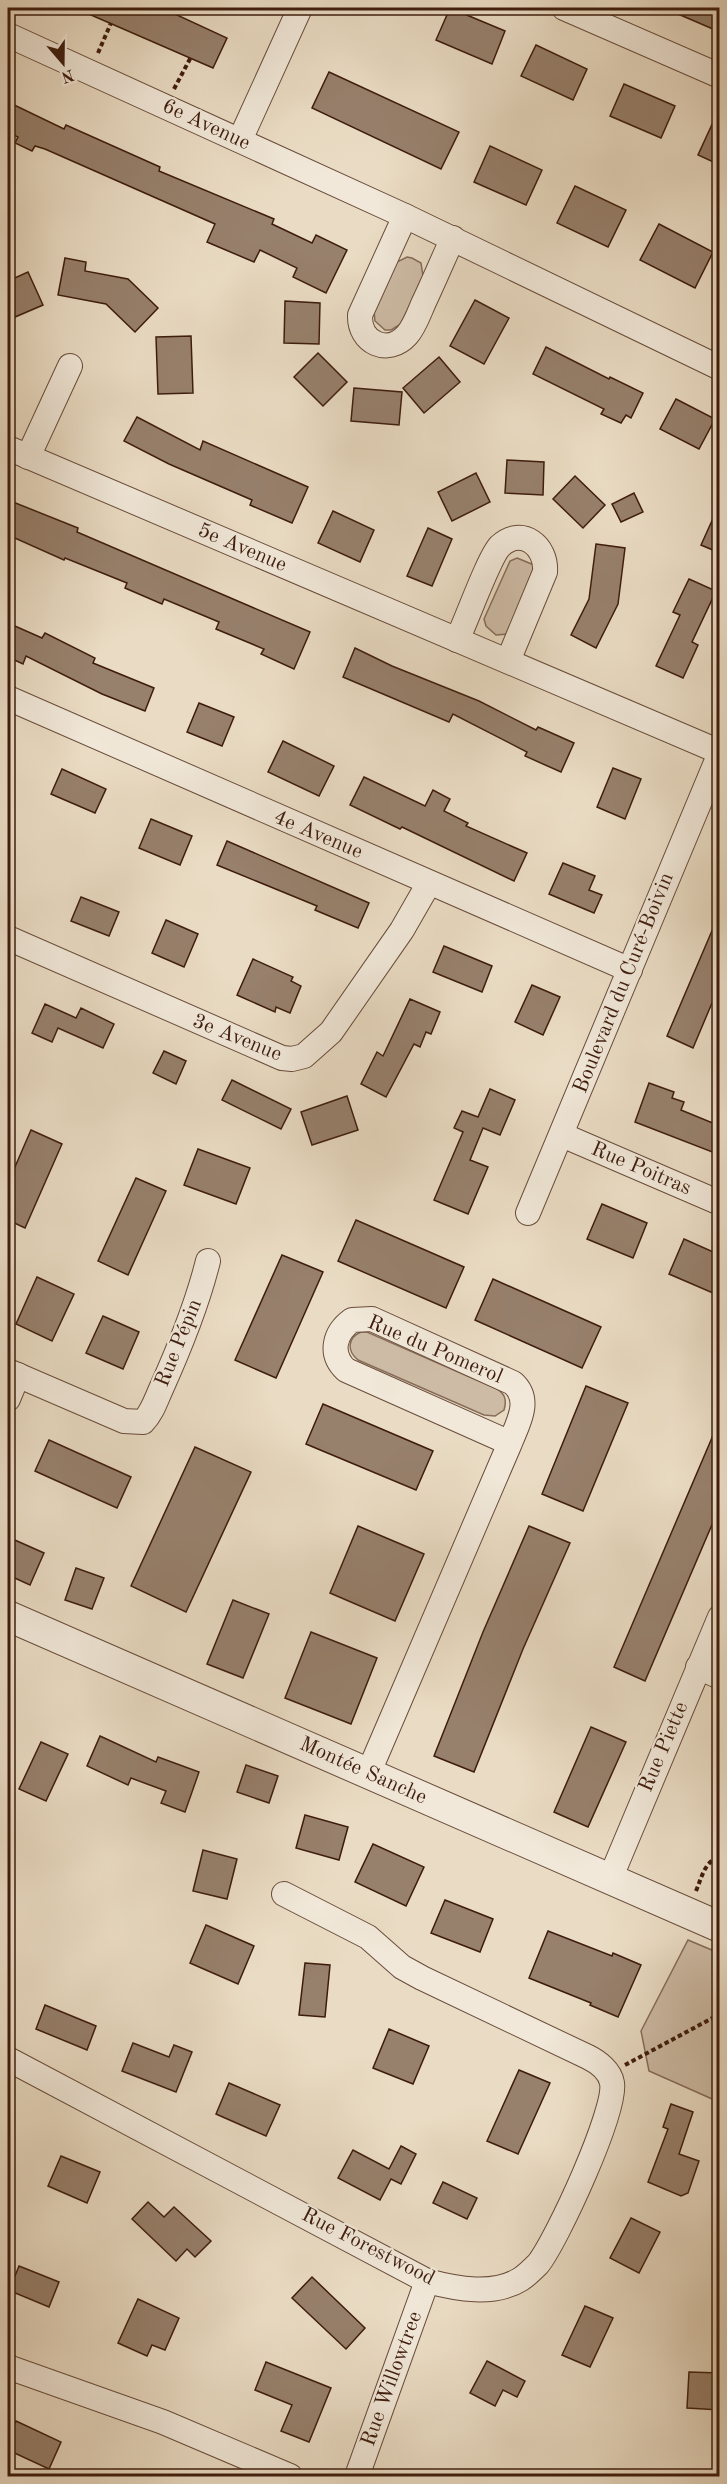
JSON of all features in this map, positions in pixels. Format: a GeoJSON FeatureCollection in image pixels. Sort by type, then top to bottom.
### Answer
{"type":"FeatureCollection","features":[{"type":"Feature","properties":{"kind":"street"},"geometry":{"type":"LineString","coordinates":[[240,140],[300,8]]}},
{"type":"Feature","properties":{"kind":"street"},"geometry":{"type":"LineString","coordinates":[[564,8],[720,76]]}},
{"type":"Feature","properties":{"kind":"street","name":"6e Avenue"},"geometry":{"type":"LineString","coordinates":[[8,35],[453,238],[720,368]]}},
{"type":"Feature","properties":{"kind":"street"},"geometry":{"type":"LineString","coordinates":[[405,216],[360,315],[360,325],[365,335],[376,343],[388,345],[408,335],[453,238]]}},
{"type":"Feature","properties":{"kind":"street","name":"5e Avenue"},"geometry":{"type":"LineString","coordinates":[[70,366],[18,452],[720,752]]}},
{"type":"Feature","properties":{"kind":"street"},"geometry":{"type":"LineString","coordinates":[[457,640],[500,546],[517,538],[531,540],[542,551],[545,572],[508,661]]}},
{"type":"Feature","properties":{"kind":"street","name":"4e Avenue"},"geometry":{"type":"LineString","coordinates":[[8,698],[630,970]]}},
{"type":"Feature","properties":{"kind":"street","name":"Boulevard du Curé-Boivin"},"geometry":{"type":"LineString","coordinates":[[528,1214],[720,752]]}},
{"type":"Feature","properties":{"kind":"street","name":"3e Avenue"},"geometry":{"type":"LineString","coordinates":[[8,938],[282,1058],[292,1059],[310,1052],[331,1032],[402,930],[429,883]]}},
{"type":"Feature","properties":{"kind":"street","name":"Rue Poitras"},"geometry":{"type":"LineString","coordinates":[[562,1135],[720,1203]]}},
{"type":"Feature","properties":{"kind":"street","name":"Rue Pépin"},"geometry":{"type":"LineString","coordinates":[[13,1373],[124,1421],[143,1422],[150,1413],[174,1360],[196,1305],[208,1261]]}},
{"type":"Feature","properties":{"kind":"street","name":"Rue du Pomerol"},"geometry":{"type":"LineString","coordinates":[[368,1774],[510,1443],[523,1403],[519,1389],[513,1383],[372,1319],[352,1320],[340,1331],[335,1353],[340,1365],[346,1370],[510,1443]]}},
{"type":"Feature","properties":{"kind":"street"},"geometry":{"type":"LineString","coordinates":[[8,1399],[13,1373]]}},
{"type":"Feature","properties":{"kind":"street","name":"Montée Sanche"},"geometry":{"type":"LineString","coordinates":[[8,1616],[720,1927]]}},
{"type":"Feature","properties":{"kind":"street","name":"Rue Piette"},"geometry":{"type":"LineString","coordinates":[[610,1878],[709,1672],[720,1617]]}},
{"type":"Feature","properties":{"kind":"street","name":"Rue Forestwood"},"geometry":{"type":"LineString","coordinates":[[8,2059],[428,2281],[466,2289],[504,2286],[522,2278],[538,2264],[569,2208],[595,2147],[613,2091],[611,2078],[602,2067],[588,2057],[422,1978],[402,1967],[368,1937],[284,1894]]}},
{"type":"Feature","properties":{"kind":"street","name":"Rue Willowtree"},"geometry":{"type":"LineString","coordinates":[[357,2476],[428,2281]]}},
{"type":"Feature","properties":{"kind":"street"},"geometry":{"type":"LineString","coordinates":[[8,2367],[163,2422],[290,2476]]}},
{"type":"Feature","properties":{"kind":"path"},"geometry":{"type":"LineString","coordinates":[[96,58],[111,23]]}},
{"type":"Feature","properties":{"kind":"path"},"geometry":{"type":"LineString","coordinates":[[173,91],[191,57]]}},
{"type":"Feature","properties":{"kind":"path"},"geometry":{"type":"LineString","coordinates":[[693,1899],[705,1868],[713,1859],[720,1856]]}},
{"type":"Feature","properties":{"kind":"path"},"geometry":{"type":"LineString","coordinates":[[635,2061],[720,2014]]}},
{"type":"Feature","properties":{"kind":"shaded area"},"geometry":{"type":"Polygon","coordinates":[[[407,257],[421,263],[423,276],[401,324],[391,330],[385,330],[375,321],[374,311],[395,263],[407,257]]]}},
{"type":"Feature","properties":{"kind":"shaded area"},"geometry":{"type":"Polygon","coordinates":[[[517,558],[539,567],[508,634],[496,635],[486,626],[484,619],[510,561],[517,558]]]}},
{"type":"Feature","properties":{"kind":"shaded area"},"geometry":{"type":"Polygon","coordinates":[[[361,1332],[367,1332],[497,1389],[505,1398],[504,1410],[495,1416],[484,1415],[358,1360],[352,1353],[350,1345],[353,1338],[361,1332]]]}},
{"type":"Feature","properties":{"kind":"shaded area"},"geometry":{"type":"Polygon","coordinates":[[[688,1940],[719,1953],[719,2102],[649,2071],[641,2031],[688,1940]]]}},
{"type":"Feature","properties":{"kind":"building"},"geometry":{"type":"Polygon","coordinates":[[[75,8],[162,8],[227,38],[213,68],[75,8]]]}},
{"type":"Feature","properties":{"kind":"building"},"geometry":{"type":"Polygon","coordinates":[[[450,8],[505,31],[492,64],[436,40],[450,8]]]}},
{"type":"Feature","properties":{"kind":"building"},"geometry":{"type":"Polygon","coordinates":[[[664,8],[720,8],[720,32],[664,8]]]}},
{"type":"Feature","properties":{"kind":"building"},"geometry":{"type":"Polygon","coordinates":[[[536,45],[587,69],[573,100],[521,76],[536,45]]]}},
{"type":"Feature","properties":{"kind":"building"},"geometry":{"type":"Polygon","coordinates":[[[329,72],[459,132],[441,169],[312,108],[329,72]]]}},
{"type":"Feature","properties":{"kind":"building"},"geometry":{"type":"Polygon","coordinates":[[[624,84],[675,106],[661,138],[610,116],[624,84]]]}},
{"type":"Feature","properties":{"kind":"building"},"geometry":{"type":"Polygon","coordinates":[[[8,102],[64,129],[66,125],[160,167],[159,171],[274,219],[272,224],[312,243],[316,235],[347,250],[326,293],[293,277],[297,268],[260,250],[254,262],[207,242],[215,224],[45,149],[35,146],[32,151],[15,143],[18,137],[8,132],[8,102]]]}},
{"type":"Feature","properties":{"kind":"building"},"geometry":{"type":"Polygon","coordinates":[[[720,107],[720,165],[698,155],[720,107]]]}},
{"type":"Feature","properties":{"kind":"building"},"geometry":{"type":"Polygon","coordinates":[[[490,146],[542,170],[526,205],[474,182],[490,146]]]}},
{"type":"Feature","properties":{"kind":"building"},"geometry":{"type":"Polygon","coordinates":[[[575,186],[626,210],[608,247],[557,223],[575,186]]]}},
{"type":"Feature","properties":{"kind":"building"},"geometry":{"type":"Polygon","coordinates":[[[659,224],[713,252],[695,288],[640,260],[659,224]]]}},
{"type":"Feature","properties":{"kind":"building"},"geometry":{"type":"Polygon","coordinates":[[[65,258],[86,262],[85,271],[128,279],[158,308],[135,332],[106,304],[58,295],[65,258]]]}},
{"type":"Feature","properties":{"kind":"building"},"geometry":{"type":"Polygon","coordinates":[[[28,272],[43,305],[8,320],[8,281],[28,272]]]}},
{"type":"Feature","properties":{"kind":"building"},"geometry":{"type":"Polygon","coordinates":[[[475,300],[509,318],[484,364],[450,346],[475,300]]]}},
{"type":"Feature","properties":{"kind":"building"},"geometry":{"type":"Polygon","coordinates":[[[285,301],[320,303],[319,344],[284,343],[285,301]]]}},
{"type":"Feature","properties":{"kind":"building"},"geometry":{"type":"Polygon","coordinates":[[[191,336],[193,393],[158,394],[156,337],[191,336]]]}},
{"type":"Feature","properties":{"kind":"building"},"geometry":{"type":"Polygon","coordinates":[[[546,347],[609,379],[610,377],[643,393],[631,418],[626,415],[621,423],[601,414],[604,409],[533,374],[546,347]]]}},
{"type":"Feature","properties":{"kind":"building"},"geometry":{"type":"Polygon","coordinates":[[[318,353],[347,382],[323,406],[294,377],[318,353]]]}},
{"type":"Feature","properties":{"kind":"building"},"geometry":{"type":"Polygon","coordinates":[[[439,357],[460,382],[424,413],[403,388],[439,357]]]}},
{"type":"Feature","properties":{"kind":"building"},"geometry":{"type":"Polygon","coordinates":[[[354,388],[402,392],[399,425],[351,421],[354,388]]]}},
{"type":"Feature","properties":{"kind":"building"},"geometry":{"type":"Polygon","coordinates":[[[676,399],[715,419],[699,449],[660,429],[676,399]]]}},
{"type":"Feature","properties":{"kind":"building"},"geometry":{"type":"Polygon","coordinates":[[[137,417],[200,450],[203,441],[308,487],[292,523],[250,505],[252,500],[169,464],[124,441],[137,417]]]}},
{"type":"Feature","properties":{"kind":"building"},"geometry":{"type":"Polygon","coordinates":[[[507,460],[544,462],[543,495],[505,493],[507,460]]]}},
{"type":"Feature","properties":{"kind":"building"},"geometry":{"type":"Polygon","coordinates":[[[476,473],[490,502],[452,521],[438,492],[476,473]]]}},
{"type":"Feature","properties":{"kind":"building"},"geometry":{"type":"Polygon","coordinates":[[[575,476],[605,505],[583,528],[553,499],[575,476]]]}},
{"type":"Feature","properties":{"kind":"building"},"geometry":{"type":"Polygon","coordinates":[[[634,493],[643,512],[621,522],[612,504],[634,493]]]}},
{"type":"Feature","properties":{"kind":"building"},"geometry":{"type":"Polygon","coordinates":[[[8,500],[78,528],[77,532],[310,632],[294,669],[261,654],[264,649],[216,629],[219,622],[164,599],[162,604],[125,588],[127,583],[65,558],[64,560],[8,535],[8,500]]]}},
{"type":"Feature","properties":{"kind":"building"},"geometry":{"type":"Polygon","coordinates":[[[720,503],[720,553],[701,545],[720,503]]]}},
{"type":"Feature","properties":{"kind":"building"},"geometry":{"type":"Polygon","coordinates":[[[333,511],[374,530],[360,562],[318,543],[333,511]]]}},
{"type":"Feature","properties":{"kind":"building"},"geometry":{"type":"Polygon","coordinates":[[[428,528],[452,539],[432,586],[407,576],[428,528]]]}},
{"type":"Feature","properties":{"kind":"building"},"geometry":{"type":"Polygon","coordinates":[[[596,544],[625,548],[618,604],[596,648],[571,635],[589,599],[596,544]]]}},
{"type":"Feature","properties":{"kind":"building"},"geometry":{"type":"Polygon","coordinates":[[[689,579],[716,591],[692,642],[698,645],[683,678],[656,666],[680,615],[673,612],[689,579]]]}},
{"type":"Feature","properties":{"kind":"building"},"geometry":{"type":"Polygon","coordinates":[[[8,623],[42,638],[45,633],[95,658],[93,663],[154,688],[145,711],[102,694],[26,656],[23,664],[8,657],[8,623]]]}},
{"type":"Feature","properties":{"kind":"building"},"geometry":{"type":"Polygon","coordinates":[[[355,648],[392,666],[479,701],[536,730],[538,727],[574,743],[561,772],[525,756],[527,752],[453,714],[449,722],[343,677],[355,648]]]}},
{"type":"Feature","properties":{"kind":"building"},"geometry":{"type":"Polygon","coordinates":[[[199,703],[234,717],[222,746],[187,732],[199,703]]]}},
{"type":"Feature","properties":{"kind":"building"},"geometry":{"type":"Polygon","coordinates":[[[283,741],[334,766],[319,796],[268,772],[283,741]]]}},
{"type":"Feature","properties":{"kind":"building"},"geometry":{"type":"Polygon","coordinates":[[[613,768],[641,779],[625,819],[597,807],[613,768]]]}},
{"type":"Feature","properties":{"kind":"building"},"geometry":{"type":"Polygon","coordinates":[[[62,769],[106,789],[95,813],[51,794],[62,769]]]}},
{"type":"Feature","properties":{"kind":"building"},"geometry":{"type":"Polygon","coordinates":[[[364,777],[425,806],[433,790],[450,799],[444,811],[468,823],[466,826],[527,853],[514,881],[402,827],[400,829],[350,805],[364,777]]]}},
{"type":"Feature","properties":{"kind":"building"},"geometry":{"type":"Polygon","coordinates":[[[151,819],[192,836],[180,865],[139,848],[151,819]]]}},
{"type":"Feature","properties":{"kind":"building"},"geometry":{"type":"Polygon","coordinates":[[[227,841],[369,903],[358,928],[315,910],[317,906],[217,865],[227,841]]]}},
{"type":"Feature","properties":{"kind":"building"},"geometry":{"type":"Polygon","coordinates":[[[563,863],[595,876],[589,890],[602,895],[594,913],[549,894],[563,863]]]}},
{"type":"Feature","properties":{"kind":"building"},"geometry":{"type":"Polygon","coordinates":[[[81,897],[119,912],[109,936],[71,921],[81,897]]]}},
{"type":"Feature","properties":{"kind":"building"},"geometry":{"type":"Polygon","coordinates":[[[720,912],[720,984],[693,1048],[667,1036],[720,912]]]}},
{"type":"Feature","properties":{"kind":"building"},"geometry":{"type":"Polygon","coordinates":[[[166,920],[198,934],[184,967],[152,953],[166,920]]]}},
{"type":"Feature","properties":{"kind":"building"},"geometry":{"type":"Polygon","coordinates":[[[444,946],[492,966],[482,992],[433,972],[444,946]]]}},
{"type":"Feature","properties":{"kind":"building"},"geometry":{"type":"Polygon","coordinates":[[[253,959],[293,977],[291,981],[301,986],[290,1013],[276,1007],[275,1012],[237,995],[253,959]]]}},
{"type":"Feature","properties":{"kind":"building"},"geometry":{"type":"Polygon","coordinates":[[[532,985],[560,997],[543,1035],[515,1022],[532,985]]]}},
{"type":"Feature","properties":{"kind":"building"},"geometry":{"type":"Polygon","coordinates":[[[410,999],[440,1012],[431,1034],[426,1032],[420,1047],[414,1044],[386,1097],[361,1084],[377,1052],[383,1056],[410,999]]]}},
{"type":"Feature","properties":{"kind":"building"},"geometry":{"type":"Polygon","coordinates":[[[45,1004],[76,1018],[81,1008],[114,1024],[103,1048],[58,1028],[52,1042],[32,1033],[45,1004]]]}},
{"type":"Feature","properties":{"kind":"building"},"geometry":{"type":"Polygon","coordinates":[[[164,1051],[186,1061],[176,1084],[153,1073],[164,1051]]]}},
{"type":"Feature","properties":{"kind":"building"},"geometry":{"type":"Polygon","coordinates":[[[232,1080],[291,1109],[281,1129],[222,1100],[232,1080]]]}},
{"type":"Feature","properties":{"kind":"building"},"geometry":{"type":"Polygon","coordinates":[[[649,1083],[674,1092],[672,1098],[684,1102],[681,1110],[720,1126],[720,1155],[635,1122],[649,1083]]]}},
{"type":"Feature","properties":{"kind":"building"},"geometry":{"type":"Polygon","coordinates":[[[490,1089],[515,1100],[500,1135],[483,1128],[470,1160],[488,1167],[468,1214],[434,1200],[463,1132],[454,1128],[462,1111],[478,1117],[490,1089]]]}},
{"type":"Feature","properties":{"kind":"building"},"geometry":{"type":"Polygon","coordinates":[[[347,1096],[358,1130],[312,1145],[301,1112],[347,1096]]]}},
{"type":"Feature","properties":{"kind":"building"},"geometry":{"type":"Polygon","coordinates":[[[31,1130],[62,1144],[25,1228],[8,1220],[8,1183],[31,1130]]]}},
{"type":"Feature","properties":{"kind":"building"},"geometry":{"type":"Polygon","coordinates":[[[198,1149],[250,1168],[236,1204],[184,1185],[198,1149]]]}},
{"type":"Feature","properties":{"kind":"building"},"geometry":{"type":"Polygon","coordinates":[[[136,1178],[166,1191],[128,1275],[98,1261],[136,1178]]]}},
{"type":"Feature","properties":{"kind":"building"},"geometry":{"type":"Polygon","coordinates":[[[602,1204],[647,1223],[633,1258],[587,1239],[602,1204]]]}},
{"type":"Feature","properties":{"kind":"building"},"geometry":{"type":"Polygon","coordinates":[[[356,1220],[464,1267],[446,1308],[338,1261],[356,1220]]]}},
{"type":"Feature","properties":{"kind":"building"},"geometry":{"type":"Polygon","coordinates":[[[684,1239],[720,1255],[720,1279],[713,1293],[669,1274],[684,1239]]]}},
{"type":"Feature","properties":{"kind":"building"},"geometry":{"type":"Polygon","coordinates":[[[282,1255],[323,1272],[276,1378],[235,1360],[282,1255]]]}},
{"type":"Feature","properties":{"kind":"building"},"geometry":{"type":"Polygon","coordinates":[[[37,1277],[74,1294],[52,1341],[16,1324],[37,1277]]]}},
{"type":"Feature","properties":{"kind":"building"},"geometry":{"type":"Polygon","coordinates":[[[493,1279],[601,1327],[582,1368],[475,1320],[493,1279]]]}},
{"type":"Feature","properties":{"kind":"building"},"geometry":{"type":"Polygon","coordinates":[[[103,1316],[139,1332],[123,1369],[86,1353],[103,1316]]]}},
{"type":"Feature","properties":{"kind":"building"},"geometry":{"type":"Polygon","coordinates":[[[586,1386],[628,1403],[583,1511],[542,1494],[586,1386]]]}},
{"type":"Feature","properties":{"kind":"building"},"geometry":{"type":"Polygon","coordinates":[[[323,1404],[433,1451],[416,1490],[306,1444],[323,1404]]]}},
{"type":"Feature","properties":{"kind":"building"},"geometry":{"type":"Polygon","coordinates":[[[720,1419],[720,1506],[645,1681],[614,1667],[720,1419]]]}},
{"type":"Feature","properties":{"kind":"building"},"geometry":{"type":"Polygon","coordinates":[[[49,1440],[131,1477],[117,1508],[35,1471],[49,1440]]]}},
{"type":"Feature","properties":{"kind":"building"},"geometry":{"type":"Polygon","coordinates":[[[195,1447],[251,1472],[186,1612],[131,1586],[195,1447]]]}},
{"type":"Feature","properties":{"kind":"building"},"geometry":{"type":"Polygon","coordinates":[[[358,1526],[424,1554],[395,1621],[330,1593],[358,1526]]]}},
{"type":"Feature","properties":{"kind":"building"},"geometry":{"type":"Polygon","coordinates":[[[529,1526],[570,1543],[523,1649],[474,1772],[434,1756],[483,1632],[529,1526]]]}},
{"type":"Feature","properties":{"kind":"building"},"geometry":{"type":"Polygon","coordinates":[[[8,1537],[44,1553],[30,1585],[8,1575],[8,1537]]]}},
{"type":"Feature","properties":{"kind":"building"},"geometry":{"type":"Polygon","coordinates":[[[76,1568],[104,1578],[92,1609],[65,1600],[76,1568]]]}},
{"type":"Feature","properties":{"kind":"building"},"geometry":{"type":"Polygon","coordinates":[[[233,1600],[269,1614],[243,1678],[207,1664],[233,1600]]]}},
{"type":"Feature","properties":{"kind":"building"},"geometry":{"type":"Polygon","coordinates":[[[311,1632],[377,1658],[351,1724],[285,1698],[311,1632]]]}},
{"type":"Feature","properties":{"kind":"building"},"geometry":{"type":"Polygon","coordinates":[[[591,1727],[626,1742],[588,1827],[554,1812],[591,1727]]]}},
{"type":"Feature","properties":{"kind":"building"},"geometry":{"type":"Polygon","coordinates":[[[100,1736],[156,1762],[158,1757],[199,1772],[185,1812],[161,1803],[166,1791],[131,1778],[128,1785],[87,1766],[100,1736]]]}},
{"type":"Feature","properties":{"kind":"building"},"geometry":{"type":"Polygon","coordinates":[[[41,1742],[68,1754],[46,1801],[19,1789],[41,1742]]]}},
{"type":"Feature","properties":{"kind":"building"},"geometry":{"type":"Polygon","coordinates":[[[246,1765],[278,1776],[269,1803],[237,1792],[246,1765]]]}},
{"type":"Feature","properties":{"kind":"building"},"geometry":{"type":"Polygon","coordinates":[[[305,1815],[348,1827],[339,1860],[296,1848],[305,1815]]]}},
{"type":"Feature","properties":{"kind":"building"},"geometry":{"type":"Polygon","coordinates":[[[373,1844],[424,1867],[406,1906],[355,1882],[373,1844]]]}},
{"type":"Feature","properties":{"kind":"building"},"geometry":{"type":"Polygon","coordinates":[[[203,1850],[237,1859],[227,1899],[193,1891],[203,1850]]]}},
{"type":"Feature","properties":{"kind":"building"},"geometry":{"type":"Polygon","coordinates":[[[445,1900],[493,1919],[480,1952],[431,1933],[445,1900]]]}},
{"type":"Feature","properties":{"kind":"building"},"geometry":{"type":"Polygon","coordinates":[[[206,1925],[254,1946],[238,1984],[190,1963],[206,1925]]]}},
{"type":"Feature","properties":{"kind":"building"},"geometry":{"type":"Polygon","coordinates":[[[548,1931],[641,1965],[618,2017],[590,2005],[591,2003],[529,1978],[548,1931]]]}},
{"type":"Feature","properties":{"kind":"building"},"geometry":{"type":"Polygon","coordinates":[[[305,1963],[330,1965],[325,2017],[299,2015],[305,1963]]]}},
{"type":"Feature","properties":{"kind":"building"},"geometry":{"type":"Polygon","coordinates":[[[45,2005],[96,2026],[87,2050],[36,2029],[45,2005]]]}},
{"type":"Feature","properties":{"kind":"building"},"geometry":{"type":"Polygon","coordinates":[[[389,2029],[429,2046],[413,2084],[373,2068],[389,2029]]]}},
{"type":"Feature","properties":{"kind":"building"},"geometry":{"type":"Polygon","coordinates":[[[133,2043],[169,2057],[174,2045],[192,2052],[176,2092],[122,2071],[133,2043]]]}},
{"type":"Feature","properties":{"kind":"building"},"geometry":{"type":"Polygon","coordinates":[[[519,2070],[550,2083],[518,2154],[487,2141],[519,2070]]]}},
{"type":"Feature","properties":{"kind":"building"},"geometry":{"type":"Polygon","coordinates":[[[229,2083],[280,2105],[266,2136],[216,2114],[229,2083]]]}},
{"type":"Feature","properties":{"kind":"building"},"geometry":{"type":"Polygon","coordinates":[[[671,2104],[693,2112],[679,2154],[699,2161],[688,2193],[681,2196],[648,2182],[668,2129],[663,2127],[671,2104]]]}},
{"type":"Feature","properties":{"kind":"building"},"geometry":{"type":"Polygon","coordinates":[[[401,2146],[416,2154],[401,2184],[391,2179],[380,2200],[338,2178],[353,2150],[389,2169],[401,2146]]]}},
{"type":"Feature","properties":{"kind":"building"},"geometry":{"type":"Polygon","coordinates":[[[61,2156],[100,2172],[87,2203],[48,2186],[61,2156]]]}},
{"type":"Feature","properties":{"kind":"building"},"geometry":{"type":"Polygon","coordinates":[[[443,2182],[477,2198],[467,2219],[433,2203],[443,2182]]]}},
{"type":"Feature","properties":{"kind":"building"},"geometry":{"type":"Polygon","coordinates":[[[148,2202],[164,2217],[174,2207],[211,2241],[195,2257],[187,2249],[176,2261],[132,2219],[148,2202]]]}},
{"type":"Feature","properties":{"kind":"building"},"geometry":{"type":"Polygon","coordinates":[[[631,2218],[660,2232],[639,2273],[610,2258],[631,2218]]]}},
{"type":"Feature","properties":{"kind":"building"},"geometry":{"type":"Polygon","coordinates":[[[19,2266],[59,2282],[49,2307],[8,2290],[8,2272],[15,2276],[19,2266]]]}},
{"type":"Feature","properties":{"kind":"building"},"geometry":{"type":"Polygon","coordinates":[[[312,2277],[365,2328],[346,2349],[292,2298],[312,2277]]]}},
{"type":"Feature","properties":{"kind":"building"},"geometry":{"type":"Polygon","coordinates":[[[138,2299],[179,2318],[165,2350],[152,2345],[147,2356],[118,2343],[138,2299]]]}},
{"type":"Feature","properties":{"kind":"building"},"geometry":{"type":"Polygon","coordinates":[[[585,2306],[613,2318],[590,2367],[562,2355],[585,2306]]]}},
{"type":"Feature","properties":{"kind":"building"},"geometry":{"type":"Polygon","coordinates":[[[487,2361],[525,2381],[517,2397],[503,2390],[495,2406],[470,2393],[487,2361]]]}},
{"type":"Feature","properties":{"kind":"building"},"geometry":{"type":"Polygon","coordinates":[[[266,2362],[331,2388],[309,2442],[281,2431],[292,2405],[255,2390],[266,2362]]]}},
{"type":"Feature","properties":{"kind":"building"},"geometry":{"type":"Polygon","coordinates":[[[689,2372],[720,2373],[720,2410],[687,2408],[689,2372]]]}},
{"type":"Feature","properties":{"kind":"building"},"geometry":{"type":"Polygon","coordinates":[[[16,2421],[61,2442],[49,2469],[8,2450],[8,2439],[16,2421]]]}}]}
